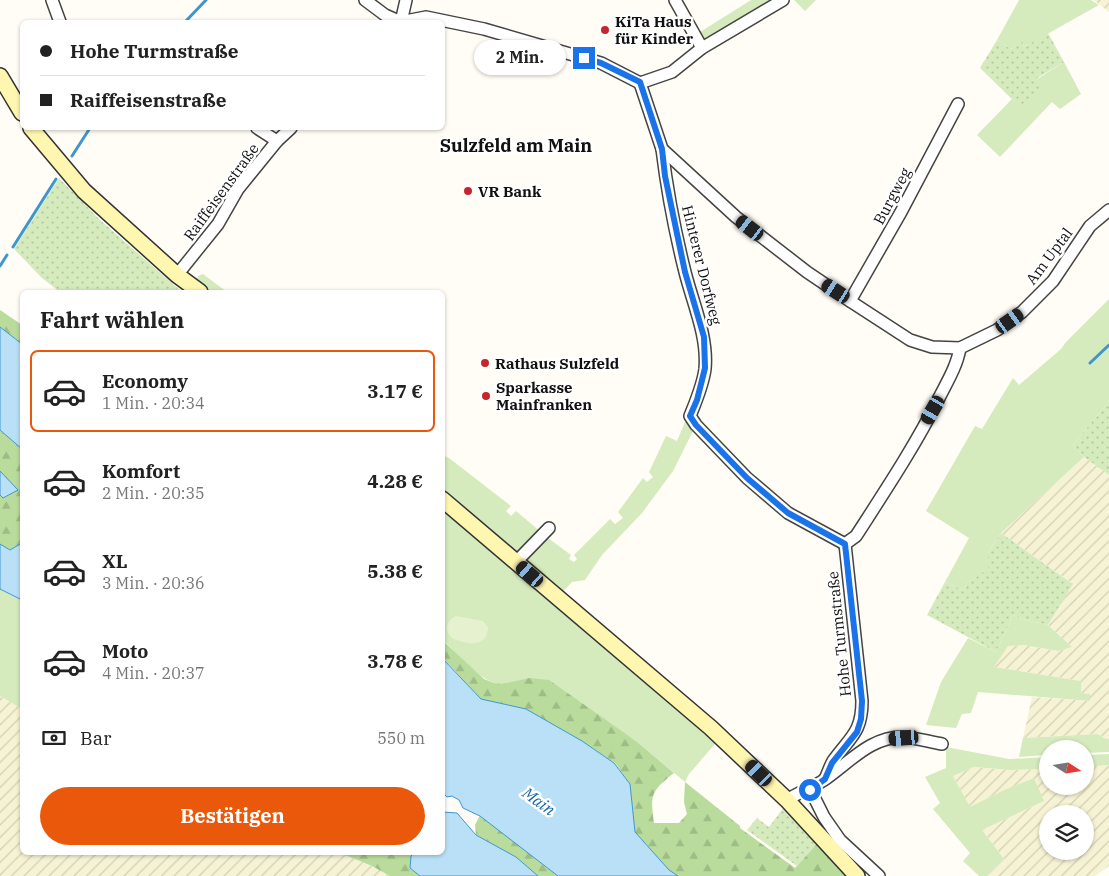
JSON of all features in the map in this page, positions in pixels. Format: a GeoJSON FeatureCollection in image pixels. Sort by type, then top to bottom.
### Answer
{"type":"FeatureCollection","features":[{"type":"Feature","properties":{"kind":"main road"},"geometry":{"type":"LineString","coordinates":[[0,76],[20,110]]}},
{"type":"Feature","properties":{"kind":"main road"},"geometry":{"type":"LineString","coordinates":[[33,130],[84,191],[177,275],[197,290]]}},
{"type":"Feature","properties":{"kind":"main road"},"geometry":{"type":"LineString","coordinates":[[445,502],[704,721],[787,800],[857,876]]}},
{"type":"Feature","properties":{"kind":"street"},"geometry":{"type":"LineString","coordinates":[[52,0],[59,20]]}},
{"type":"Feature","properties":{"kind":"street"},"geometry":{"type":"LineString","coordinates":[[365,0],[385,15],[396,20]]}},
{"type":"Feature","properties":{"kind":"street"},"geometry":{"type":"LineString","coordinates":[[401,20],[406,0]]}},
{"type":"Feature","properties":{"kind":"street"},"geometry":{"type":"LineString","coordinates":[[675,0],[702,48]]}},
{"type":"Feature","properties":{"kind":"street"},"geometry":{"type":"LineString","coordinates":[[445,21],[484,29],[601,63],[640,82],[672,72],[702,48],[783,0]]}},
{"type":"Feature","properties":{"kind":"street"},"geometry":{"type":"LineString","coordinates":[[410,20],[426,17],[440,20]]}},
{"type":"Feature","properties":{"kind":"street","name":"Hinterer Dorfweg"},"geometry":{"type":"LineString","coordinates":[[640,82],[662,149],[665,176],[685,272],[704,337],[705,368],[697,400],[690,416],[696,425],[747,478],[788,513],[845,544]]}},
{"type":"Feature","properties":{"kind":"street","name":"Burgweg"},"geometry":{"type":"LineString","coordinates":[[850,301],[901,212],[958,104]]}},
{"type":"Feature","properties":{"kind":"street"},"geometry":{"type":"LineString","coordinates":[[260,130],[277,142]]}},
{"type":"Feature","properties":{"kind":"street","name":"Raiffeisenstraße"},"geometry":{"type":"LineString","coordinates":[[177,275],[218,224],[238,189],[289,130]]}},
{"type":"Feature","properties":{"kind":"street"},"geometry":{"type":"LineString","coordinates":[[662,149],[736,217],[807,272],[850,301],[910,340],[932,347],[960,348],[958,361],[910,451],[856,536],[845,544]]}},
{"type":"Feature","properties":{"kind":"street","name":"Am Uptal"},"geometry":{"type":"LineString","coordinates":[[960,348],[997,330],[1034,302],[1053,281],[1090,226],[1109,210]]}},
{"type":"Feature","properties":{"kind":"street"},"geometry":{"type":"LineString","coordinates":[[516,562],[549,528]]}},
{"type":"Feature","properties":{"kind":"street","name":"Hohe Turmstraße"},"geometry":{"type":"LineString","coordinates":[[787,800],[798,793],[810,790],[825,779],[832,763],[857,732],[862,711],[845,544]]}},
{"type":"Feature","properties":{"kind":"street"},"geometry":{"type":"LineString","coordinates":[[825,779],[871,745],[886,739],[904,738],[942,744]]}},
{"type":"Feature","properties":{"kind":"street"},"geometry":{"type":"LineString","coordinates":[[810,790],[824,817],[840,840],[879,876]]}},
{"type":"Feature","properties":{"kind":"shaded area"},"geometry":{"type":"Polygon","coordinates":[[[1093,0],[1109,0],[1109,12],[1099,4],[1093,0]]]}},
{"type":"Feature","properties":{"kind":"shaded area"},"geometry":{"type":"Polygon","coordinates":[[[1084,457],[1109,475],[1109,739],[1103,738],[1098,734],[1023,738],[1032,697],[1090,701],[1090,694],[1080,693],[1081,681],[994,667],[1007,646],[1024,645],[1058,651],[1072,647],[1048,625],[1072,583],[1001,533],[1084,457]]]}},
{"type":"Feature","properties":{"kind":"shaded area"},"geometry":{"type":"Polygon","coordinates":[[[0,696],[20,708],[20,855],[345,855],[390,876],[0,876],[0,696]]]}},
{"type":"Feature","properties":{"kind":"shaded area"},"geometry":{"type":"Polygon","coordinates":[[[1109,765],[1109,866],[1095,876],[987,876],[1004,859],[982,830],[1044,801],[1004,790],[970,808],[953,776],[974,767],[1010,770],[1039,769],[1039,795],[1094,795],[1094,766],[1109,765]]]}},
{"type":"Feature","properties":{"kind":"green space"},"geometry":{"type":"Polygon","coordinates":[[[751,0],[781,0],[707,44],[700,32],[751,0]]]}},
{"type":"Feature","properties":{"kind":"green space"},"geometry":{"type":"Polygon","coordinates":[[[794,0],[816,0],[805,11],[794,0]]]}},
{"type":"Feature","properties":{"kind":"green space"},"geometry":{"type":"Polygon","coordinates":[[[1019,0],[1091,0],[1099,5],[1024,47],[1022,42],[1011,49],[997,40],[1019,0]]]}},
{"type":"Feature","properties":{"kind":"green space"},"geometry":{"type":"Polygon","coordinates":[[[1048,33],[1064,62],[1037,78],[1043,87],[1022,109],[980,68],[997,40],[1011,49],[1022,41],[1024,47],[1048,33]]]}},
{"type":"Feature","properties":{"kind":"green space"},"geometry":{"type":"Polygon","coordinates":[[[1064,62],[1081,94],[1060,109],[1052,102],[1000,157],[977,135],[1012,99],[1023,108],[1037,79],[1064,62]]]}},
{"type":"Feature","properties":{"kind":"green space"},"geometry":{"type":"Polygon","coordinates":[[[59,178],[99,219],[180,290],[57,290],[42,278],[14,249],[59,178]]]}},
{"type":"Feature","properties":{"kind":"green space"},"geometry":{"type":"Polygon","coordinates":[[[203,274],[224,290],[198,290],[195,287],[198,276],[203,274]]]}},
{"type":"Feature","properties":{"kind":"green space"},"geometry":{"type":"Polygon","coordinates":[[[1109,299],[1109,401],[1073,445],[1084,457],[1001,533],[988,553],[989,569],[967,583],[963,590],[945,582],[969,538],[926,511],[975,426],[982,429],[1013,378],[1019,385],[1061,349],[1109,299]]]}},
{"type":"Feature","properties":{"kind":"green space"},"geometry":{"type":"Polygon","coordinates":[[[0,310],[20,324],[20,342],[0,327],[0,310]]]}},
{"type":"Feature","properties":{"kind":"green space"},"geometry":{"type":"Polygon","coordinates":[[[1109,401],[1109,475],[1084,457],[1073,445],[1109,401]]]}},
{"type":"Feature","properties":{"kind":"green space"},"geometry":{"type":"Polygon","coordinates":[[[690,416],[696,425],[673,471],[642,513],[602,555],[585,580],[572,582],[558,597],[721,737],[689,774],[685,782],[636,741],[609,723],[529,678],[512,683],[495,683],[478,674],[445,642],[445,456],[511,506],[506,511],[511,516],[516,511],[571,555],[569,559],[574,562],[577,559],[574,555],[610,519],[615,524],[623,518],[618,512],[643,478],[647,482],[653,477],[649,472],[666,436],[677,441],[685,422],[690,416]]]}},
{"type":"Feature","properties":{"kind":"green space"},"geometry":{"type":"Polygon","coordinates":[[[0,430],[20,447],[20,544],[10,550],[0,544],[0,495],[3,498],[17,490],[0,471],[0,430]]]}},
{"type":"Feature","properties":{"kind":"green space"},"geometry":{"type":"Polygon","coordinates":[[[1001,533],[1073,584],[1048,625],[1013,615],[996,652],[927,615],[945,582],[963,590],[967,583],[988,569],[988,553],[1001,533]]]}},
{"type":"Feature","properties":{"kind":"green space"},"geometry":{"type":"Polygon","coordinates":[[[0,589],[20,599],[20,708],[0,696],[0,589]]]}},
{"type":"Feature","properties":{"kind":"green space"},"geometry":{"type":"Polygon","coordinates":[[[1013,615],[1048,625],[1072,647],[1058,651],[1024,645],[1008,646],[994,667],[1081,681],[1081,693],[1090,694],[1090,701],[978,692],[971,713],[962,714],[956,728],[926,725],[941,682],[968,638],[996,652],[1013,615]]]}},
{"type":"Feature","properties":{"kind":"green space"},"geometry":{"type":"Polygon","coordinates":[[[456,616],[483,621],[488,627],[484,639],[480,642],[470,643],[452,638],[449,635],[447,626],[450,620],[456,616]]]}},
{"type":"Feature","properties":{"kind":"green space"},"geometry":{"type":"Polygon","coordinates":[[[445,643],[484,679],[494,683],[502,684],[529,678],[549,680],[636,741],[674,773],[661,784],[654,794],[652,806],[654,823],[679,823],[687,814],[684,802],[685,782],[740,826],[740,828],[795,868],[820,840],[853,876],[678,876],[669,870],[635,832],[630,784],[615,763],[582,741],[526,709],[481,699],[445,660],[445,643]]]}},
{"type":"Feature","properties":{"kind":"green space"},"geometry":{"type":"Polygon","coordinates":[[[1098,734],[1103,738],[1109,739],[1109,752],[1094,753],[1094,740],[1039,740],[1039,756],[1019,757],[1023,738],[1098,734]]]}},
{"type":"Feature","properties":{"kind":"green space"},"geometry":{"type":"Polygon","coordinates":[[[946,747],[1009,759],[1039,757],[1039,769],[1010,770],[974,767],[953,776],[970,807],[1034,778],[1039,790],[1039,795],[1041,795],[1044,801],[982,830],[1004,859],[987,876],[979,876],[963,861],[970,853],[933,809],[940,803],[925,777],[946,768],[946,747]]]}},
{"type":"Feature","properties":{"kind":"green space"},"geometry":{"type":"Polygon","coordinates":[[[1109,754],[1109,765],[1094,766],[1094,755],[1109,754]]]}},
{"type":"Feature","properties":{"kind":"green space"},"geometry":{"type":"Polygon","coordinates":[[[787,803],[820,840],[797,866],[747,830],[757,818],[769,827],[787,803]]]}},
{"type":"Feature","properties":{"kind":"green space"},"geometry":{"type":"Polygon","coordinates":[[[480,815],[558,876],[538,876],[516,857],[476,835],[475,825],[480,815]]]}},
{"type":"Feature","properties":{"kind":"green space"},"geometry":{"type":"Polygon","coordinates":[[[345,855],[412,855],[410,868],[420,876],[390,876],[345,855]]]}},
{"type":"Feature","properties":{"kind":"water"},"geometry":{"type":"Polygon","coordinates":[[[0,327],[20,342],[20,447],[0,430],[0,327]]]}},
{"type":"Feature","properties":{"kind":"water"},"geometry":{"type":"Polygon","coordinates":[[[0,471],[18,490],[3,498],[0,495],[0,471]]]}},
{"type":"Feature","properties":{"kind":"water"},"geometry":{"type":"Polygon","coordinates":[[[0,544],[10,550],[20,544],[20,599],[0,589],[0,544]]]}},
{"type":"Feature","properties":{"kind":"water","name":"Main"},"geometry":{"type":"Polygon","coordinates":[[[445,661],[481,699],[526,709],[582,741],[614,763],[630,784],[635,832],[669,870],[678,876],[558,876],[480,816],[463,808],[459,800],[452,796],[447,797],[445,795],[445,661]]]}},
{"type":"Feature","properties":{"kind":"water"},"geometry":{"type":"Polygon","coordinates":[[[445,812],[457,813],[476,835],[516,857],[538,876],[420,876],[410,868],[411,856],[445,855],[445,812]]]}},
{"type":"Feature","properties":{"kind":"waterway"},"geometry":{"type":"LineString","coordinates":[[187,20],[206,0]]}},
{"type":"Feature","properties":{"kind":"waterway"},"geometry":{"type":"LineString","coordinates":[[72,156],[89,130]]}},
{"type":"Feature","properties":{"kind":"waterway"},"geometry":{"type":"LineString","coordinates":[[13,247],[56,179]]}},
{"type":"Feature","properties":{"kind":"waterway"},"geometry":{"type":"LineString","coordinates":[[0,266],[7,255]]}},
{"type":"Feature","properties":{"kind":"waterway"},"geometry":{"type":"LineString","coordinates":[[1090,363],[1109,345]]}},
{"type":"Feature","properties":{"kind":"place","name":"KiTa Haus für Kinder"},"geometry":{"type":"Point","coordinates":[605,30]}},
{"type":"Feature","properties":{"kind":"place","name":"VR Bank"},"geometry":{"type":"Point","coordinates":[468,191]}},
{"type":"Feature","properties":{"kind":"place","name":"Rathaus Sulzfeld"},"geometry":{"type":"Point","coordinates":[485,363]}},
{"type":"Feature","properties":{"kind":"place","name":"Sparkasse Mainfranken"},"geometry":{"type":"Point","coordinates":[486,396]}},
{"type":"Feature","properties":{"kind":"district","name":"Sulzfeld am Main"},"geometry":{"type":"Point","coordinates":[516,145]}},
{"type":"Feature","properties":{"kind":"route"},"geometry":{"type":"LineString","coordinates":[[584,58],[601,63],[640,82],[662,149],[665,176],[685,272],[704,337],[705,368],[697,400],[690,416],[696,425],[747,478],[788,513],[845,544],[862,701],[861,719],[857,732],[832,763],[825,779],[810,790]]}}]}
